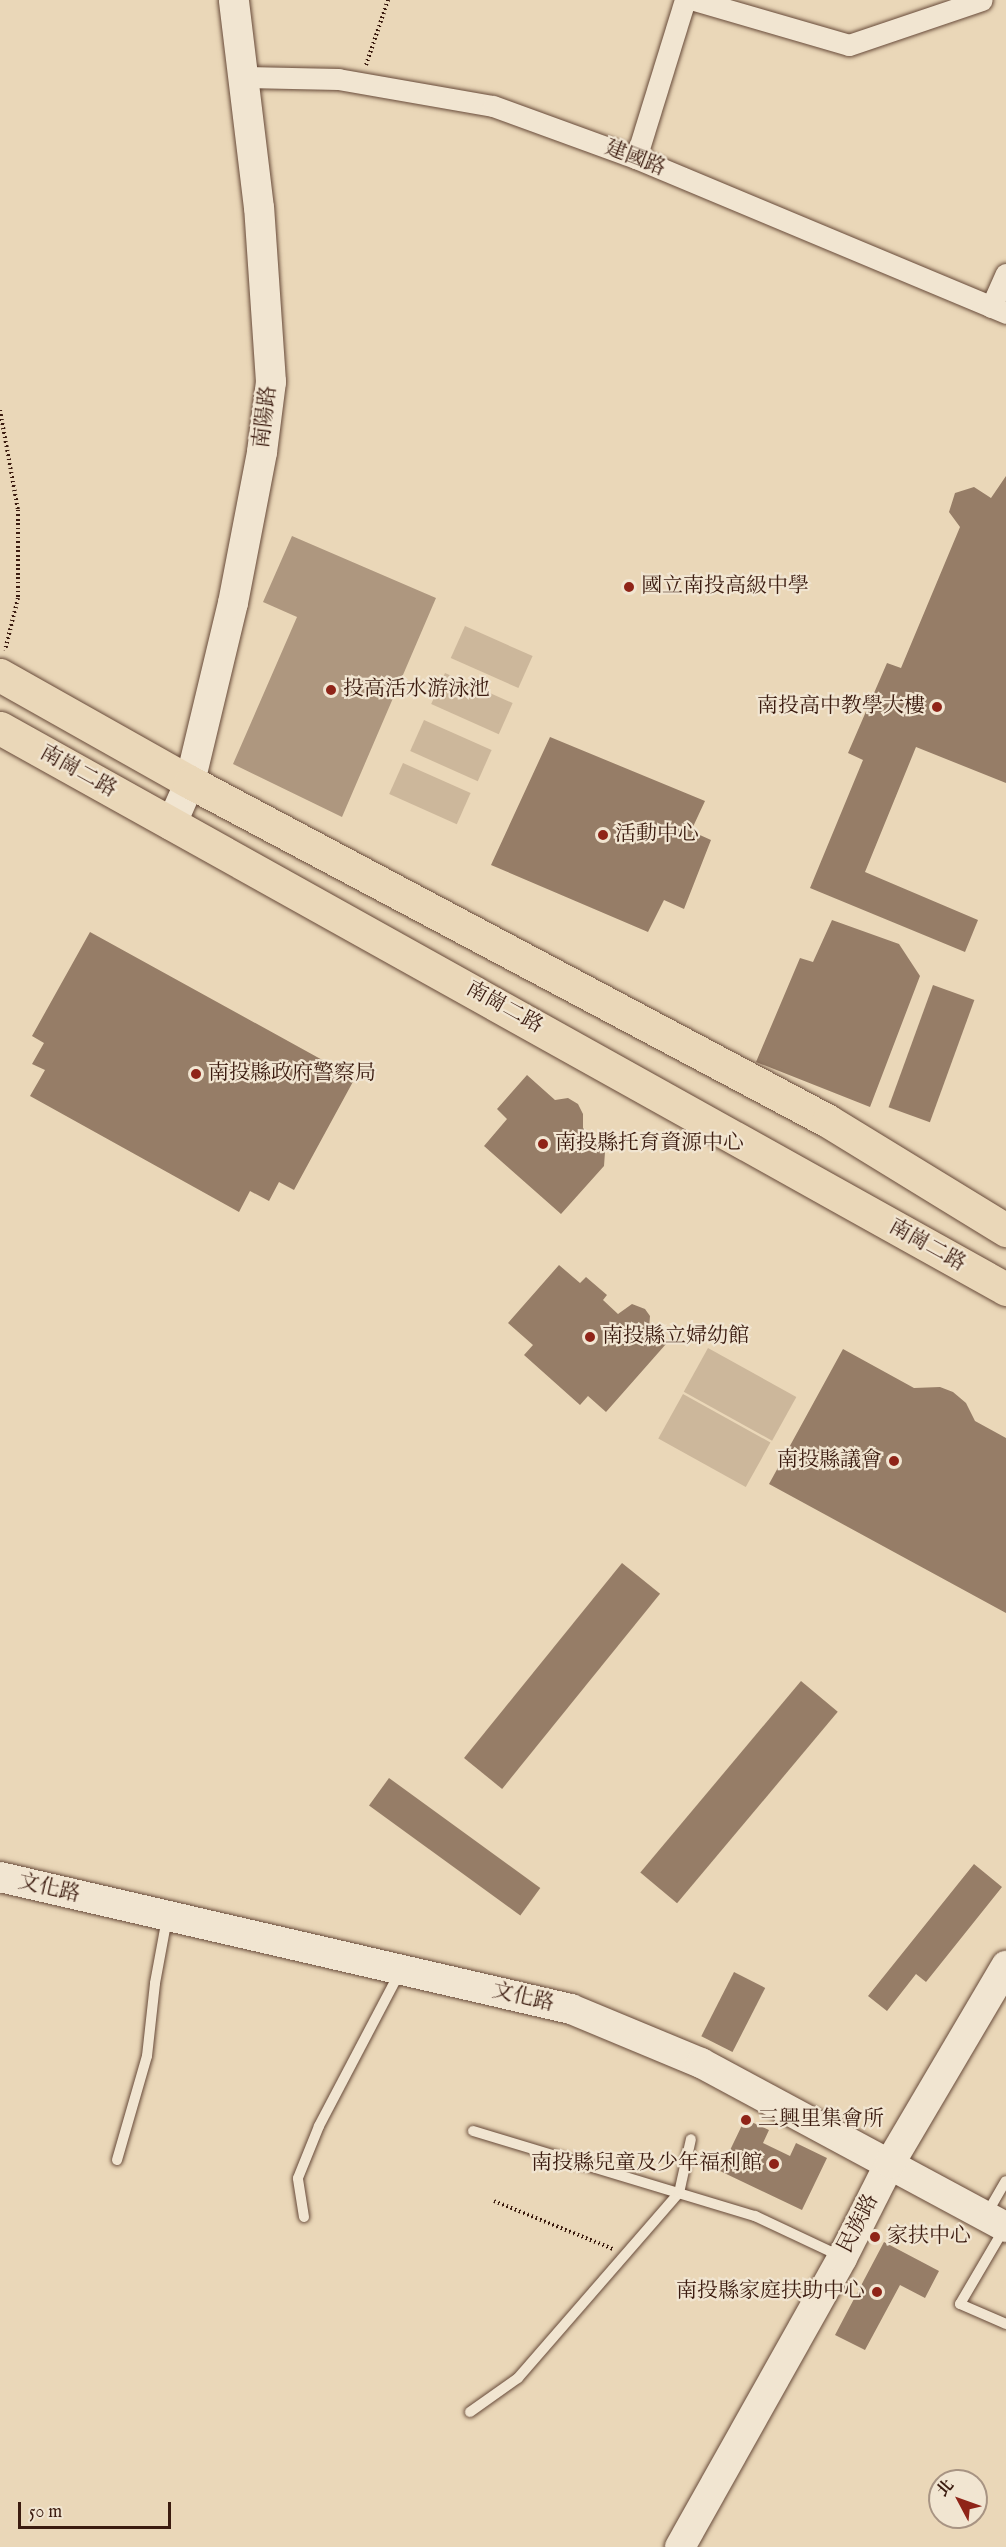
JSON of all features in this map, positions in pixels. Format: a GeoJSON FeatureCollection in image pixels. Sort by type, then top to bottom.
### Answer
{"type":"FeatureCollection","features":[{"type":"Feature","properties":{"kind":"main road"},"geometry":{"type":"LineString","coordinates":[[1,667],[190,782],[828,1121],[1006,1230]]}},
{"type":"Feature","properties":{"kind":"main road","name":"南崗二路"},"geometry":{"type":"LineString","coordinates":[[0,728],[1006,1289]]}},
{"type":"Feature","properties":{"kind":"street","name":"南陽路"},"geometry":{"type":"LineString","coordinates":[[171,825],[190,782],[233,603],[262,452],[271,382],[246,77],[234,0]]}},
{"type":"Feature","properties":{"kind":"street"},"geometry":{"type":"LineString","coordinates":[[636,158],[685,0]]}},
{"type":"Feature","properties":{"kind":"street"},"geometry":{"type":"LineString","coordinates":[[694,0],[849,45],[982,0]]}},
{"type":"Feature","properties":{"kind":"street","name":"建國路"},"geometry":{"type":"LineString","coordinates":[[246,77],[361,83],[492,106],[636,158],[998,310]]}},
{"type":"Feature","properties":{"kind":"street"},"geometry":{"type":"LineString","coordinates":[[998,310],[1006,274]]}},
{"type":"Feature","properties":{"kind":"street","name":"文化路"},"geometry":{"type":"LineString","coordinates":[[0,1877],[572,2009],[701,2063],[999,2223]]}},
{"type":"Feature","properties":{"kind":"street","name":"民族路"},"geometry":{"type":"LineString","coordinates":[[680,2547],[842,2258],[890,2163],[1006,1966]]}},
{"type":"Feature","properties":{"kind":"lane"},"geometry":{"type":"LineString","coordinates":[[117,2160],[147,2056],[154,1983],[168,1915]]}},
{"type":"Feature","properties":{"kind":"lane"},"geometry":{"type":"LineString","coordinates":[[304,2217],[298,2178],[318,2126],[402,1970]]}},
{"type":"Feature","properties":{"kind":"lane"},"geometry":{"type":"LineString","coordinates":[[473,2131],[755,2216],[842,2258]]}},
{"type":"Feature","properties":{"kind":"lane"},"geometry":{"type":"LineString","coordinates":[[470,2412],[518,2378],[627,2256],[679,2193],[691,2139]]}},
{"type":"Feature","properties":{"kind":"lane"},"geometry":{"type":"LineString","coordinates":[[1006,2181],[999,2223],[960,2304],[1006,2324]]}},
{"type":"Feature","properties":{"kind":"path"},"geometry":{"type":"LineString","coordinates":[[361,83],[388,0]]}},
{"type":"Feature","properties":{"kind":"path"},"geometry":{"type":"LineString","coordinates":[[0,410],[18,510],[18,598],[1,667]]}},
{"type":"Feature","properties":{"kind":"path"},"geometry":{"type":"LineString","coordinates":[[494,2201],[627,2256]]}},
{"type":"Feature","properties":{"kind":"shaded area","name":"投高活水游泳池"},"geometry":{"type":"Polygon","coordinates":[[[292,536],[436,598],[342,817],[233,764],[297,617],[263,602],[292,536]]]}},
{"type":"Feature","properties":{"kind":"shaded area"},"geometry":{"type":"Polygon","coordinates":[[[465,626],[533,656],[518,688],[451,658],[465,626]]]}},
{"type":"Feature","properties":{"kind":"shaded area"},"geometry":{"type":"Polygon","coordinates":[[[445,673],[513,703],[499,734],[431,704],[445,673]]]}},
{"type":"Feature","properties":{"kind":"shaded area"},"geometry":{"type":"Polygon","coordinates":[[[424,720],[492,750],[478,781],[410,751],[424,720]]]}},
{"type":"Feature","properties":{"kind":"shaded area"},"geometry":{"type":"Polygon","coordinates":[[[403,763],[471,793],[457,824],[389,794],[403,763]]]}},
{"type":"Feature","properties":{"kind":"shaded area"},"geometry":{"type":"Polygon","coordinates":[[[708,1348],[796,1397],[772,1441],[684,1392],[708,1348]]]}},
{"type":"Feature","properties":{"kind":"shaded area"},"geometry":{"type":"Polygon","coordinates":[[[683,1394],[770,1442],[746,1487],[658,1439],[683,1394]]]}},
{"type":"Feature","properties":{"kind":"building","name":"南投高中教學大樓"},"geometry":{"type":"Polygon","coordinates":[[[1006,476],[1006,783],[916,747],[865,872],[978,920],[965,952],[810,888],[863,760],[848,753],[887,663],[901,668],[960,527],[949,512],[955,493],[974,487],[991,498],[1006,476]]]}},
{"type":"Feature","properties":{"kind":"building","name":"活動中心"},"geometry":{"type":"Polygon","coordinates":[[[550,737],[705,801],[691,831],[711,840],[684,909],[664,900],[648,932],[491,865],[550,737]]]}},
{"type":"Feature","properties":{"kind":"building"},"geometry":{"type":"Polygon","coordinates":[[[832,920],[899,944],[920,976],[870,1107],[756,1062],[800,958],[813,962],[832,920]]]}},
{"type":"Feature","properties":{"kind":"building","name":"南投縣政府警察局"},"geometry":{"type":"Polygon","coordinates":[[[90,932],[355,1078],[294,1190],[279,1182],[269,1201],[250,1191],[239,1212],[30,1096],[45,1070],[32,1064],[44,1043],[32,1036],[90,932]]]}},
{"type":"Feature","properties":{"kind":"building"},"geometry":{"type":"Polygon","coordinates":[[[933,985],[974,1000],[930,1122],[889,1107],[933,985]]]}},
{"type":"Feature","properties":{"kind":"building","name":"南投縣托育資源中心"},"geometry":{"type":"Polygon","coordinates":[[[527,1075],[555,1100],[568,1098],[578,1104],[583,1114],[583,1128],[605,1152],[604,1166],[561,1214],[484,1146],[507,1119],[497,1109],[527,1075]]]}},
{"type":"Feature","properties":{"kind":"building","name":"南投縣立婦幼館"},"geometry":{"type":"Polygon","coordinates":[[[559,1265],[580,1283],[586,1277],[607,1295],[603,1300],[618,1314],[632,1304],[645,1309],[650,1316],[649,1329],[666,1344],[606,1412],[588,1396],[580,1405],[524,1355],[533,1345],[508,1323],[559,1265]]]}},
{"type":"Feature","properties":{"kind":"building","name":"南投縣議會"},"geometry":{"type":"Polygon","coordinates":[[[843,1349],[914,1388],[940,1387],[953,1392],[966,1403],[975,1421],[1006,1438],[1006,1613],[769,1484],[843,1349]]]}},
{"type":"Feature","properties":{"kind":"building"},"geometry":{"type":"Polygon","coordinates":[[[622,1563],[660,1594],[502,1789],[464,1758],[622,1563]]]}},
{"type":"Feature","properties":{"kind":"building"},"geometry":{"type":"Polygon","coordinates":[[[801,1681],[838,1712],[677,1903],[640,1873],[801,1681]]]}},
{"type":"Feature","properties":{"kind":"building"},"geometry":{"type":"Polygon","coordinates":[[[389,1778],[540,1888],[520,1915],[369,1806],[389,1778]]]}},
{"type":"Feature","properties":{"kind":"building"},"geometry":{"type":"Polygon","coordinates":[[[974,1864],[1002,1887],[926,1982],[916,1974],[887,2011],[868,1996],[974,1864]]]}},
{"type":"Feature","properties":{"kind":"building"},"geometry":{"type":"Polygon","coordinates":[[[734,1972],[765,1988],[732,2052],[701,2036],[734,1972]]]}},
{"type":"Feature","properties":{"kind":"building","name":"南投縣兒童及少年福利館"},"geometry":{"type":"Polygon","coordinates":[[[745,2119],[769,2130],[763,2143],[790,2156],[796,2143],[827,2158],[802,2210],[720,2171],[745,2119]]]}},
{"type":"Feature","properties":{"kind":"building","name":"南投縣家庭扶助中心"},"geometry":{"type":"Polygon","coordinates":[[[884,2242],[939,2271],[925,2298],[900,2285],[865,2350],[835,2335],[884,2242]]]}},
{"type":"Feature","properties":{"kind":"place","name":"國立南投高級中學"},"geometry":{"type":"Point","coordinates":[629,587]}},
{"type":"Feature","properties":{"kind":"place","name":"投高活水游泳池"},"geometry":{"type":"Point","coordinates":[331,690]}},
{"type":"Feature","properties":{"kind":"place","name":"南投高中教學大樓"},"geometry":{"type":"Point","coordinates":[937,707]}},
{"type":"Feature","properties":{"kind":"place","name":"活動中心"},"geometry":{"type":"Point","coordinates":[603,835]}},
{"type":"Feature","properties":{"kind":"place","name":"南投縣政府警察局"},"geometry":{"type":"Point","coordinates":[196,1074]}},
{"type":"Feature","properties":{"kind":"place","name":"南投縣托育資源中心"},"geometry":{"type":"Point","coordinates":[543,1144]}},
{"type":"Feature","properties":{"kind":"place","name":"南投縣立婦幼館"},"geometry":{"type":"Point","coordinates":[590,1337]}},
{"type":"Feature","properties":{"kind":"place","name":"南投縣議會"},"geometry":{"type":"Point","coordinates":[894,1461]}},
{"type":"Feature","properties":{"kind":"place","name":"三興里集會所"},"geometry":{"type":"Point","coordinates":[746,2120]}},
{"type":"Feature","properties":{"kind":"place","name":"南投縣兒童及少年福利館"},"geometry":{"type":"Point","coordinates":[774,2164]}},
{"type":"Feature","properties":{"kind":"place","name":"家扶中心"},"geometry":{"type":"Point","coordinates":[875,2237]}},
{"type":"Feature","properties":{"kind":"place","name":"南投縣家庭扶助中心"},"geometry":{"type":"Point","coordinates":[877,2292]}}]}
